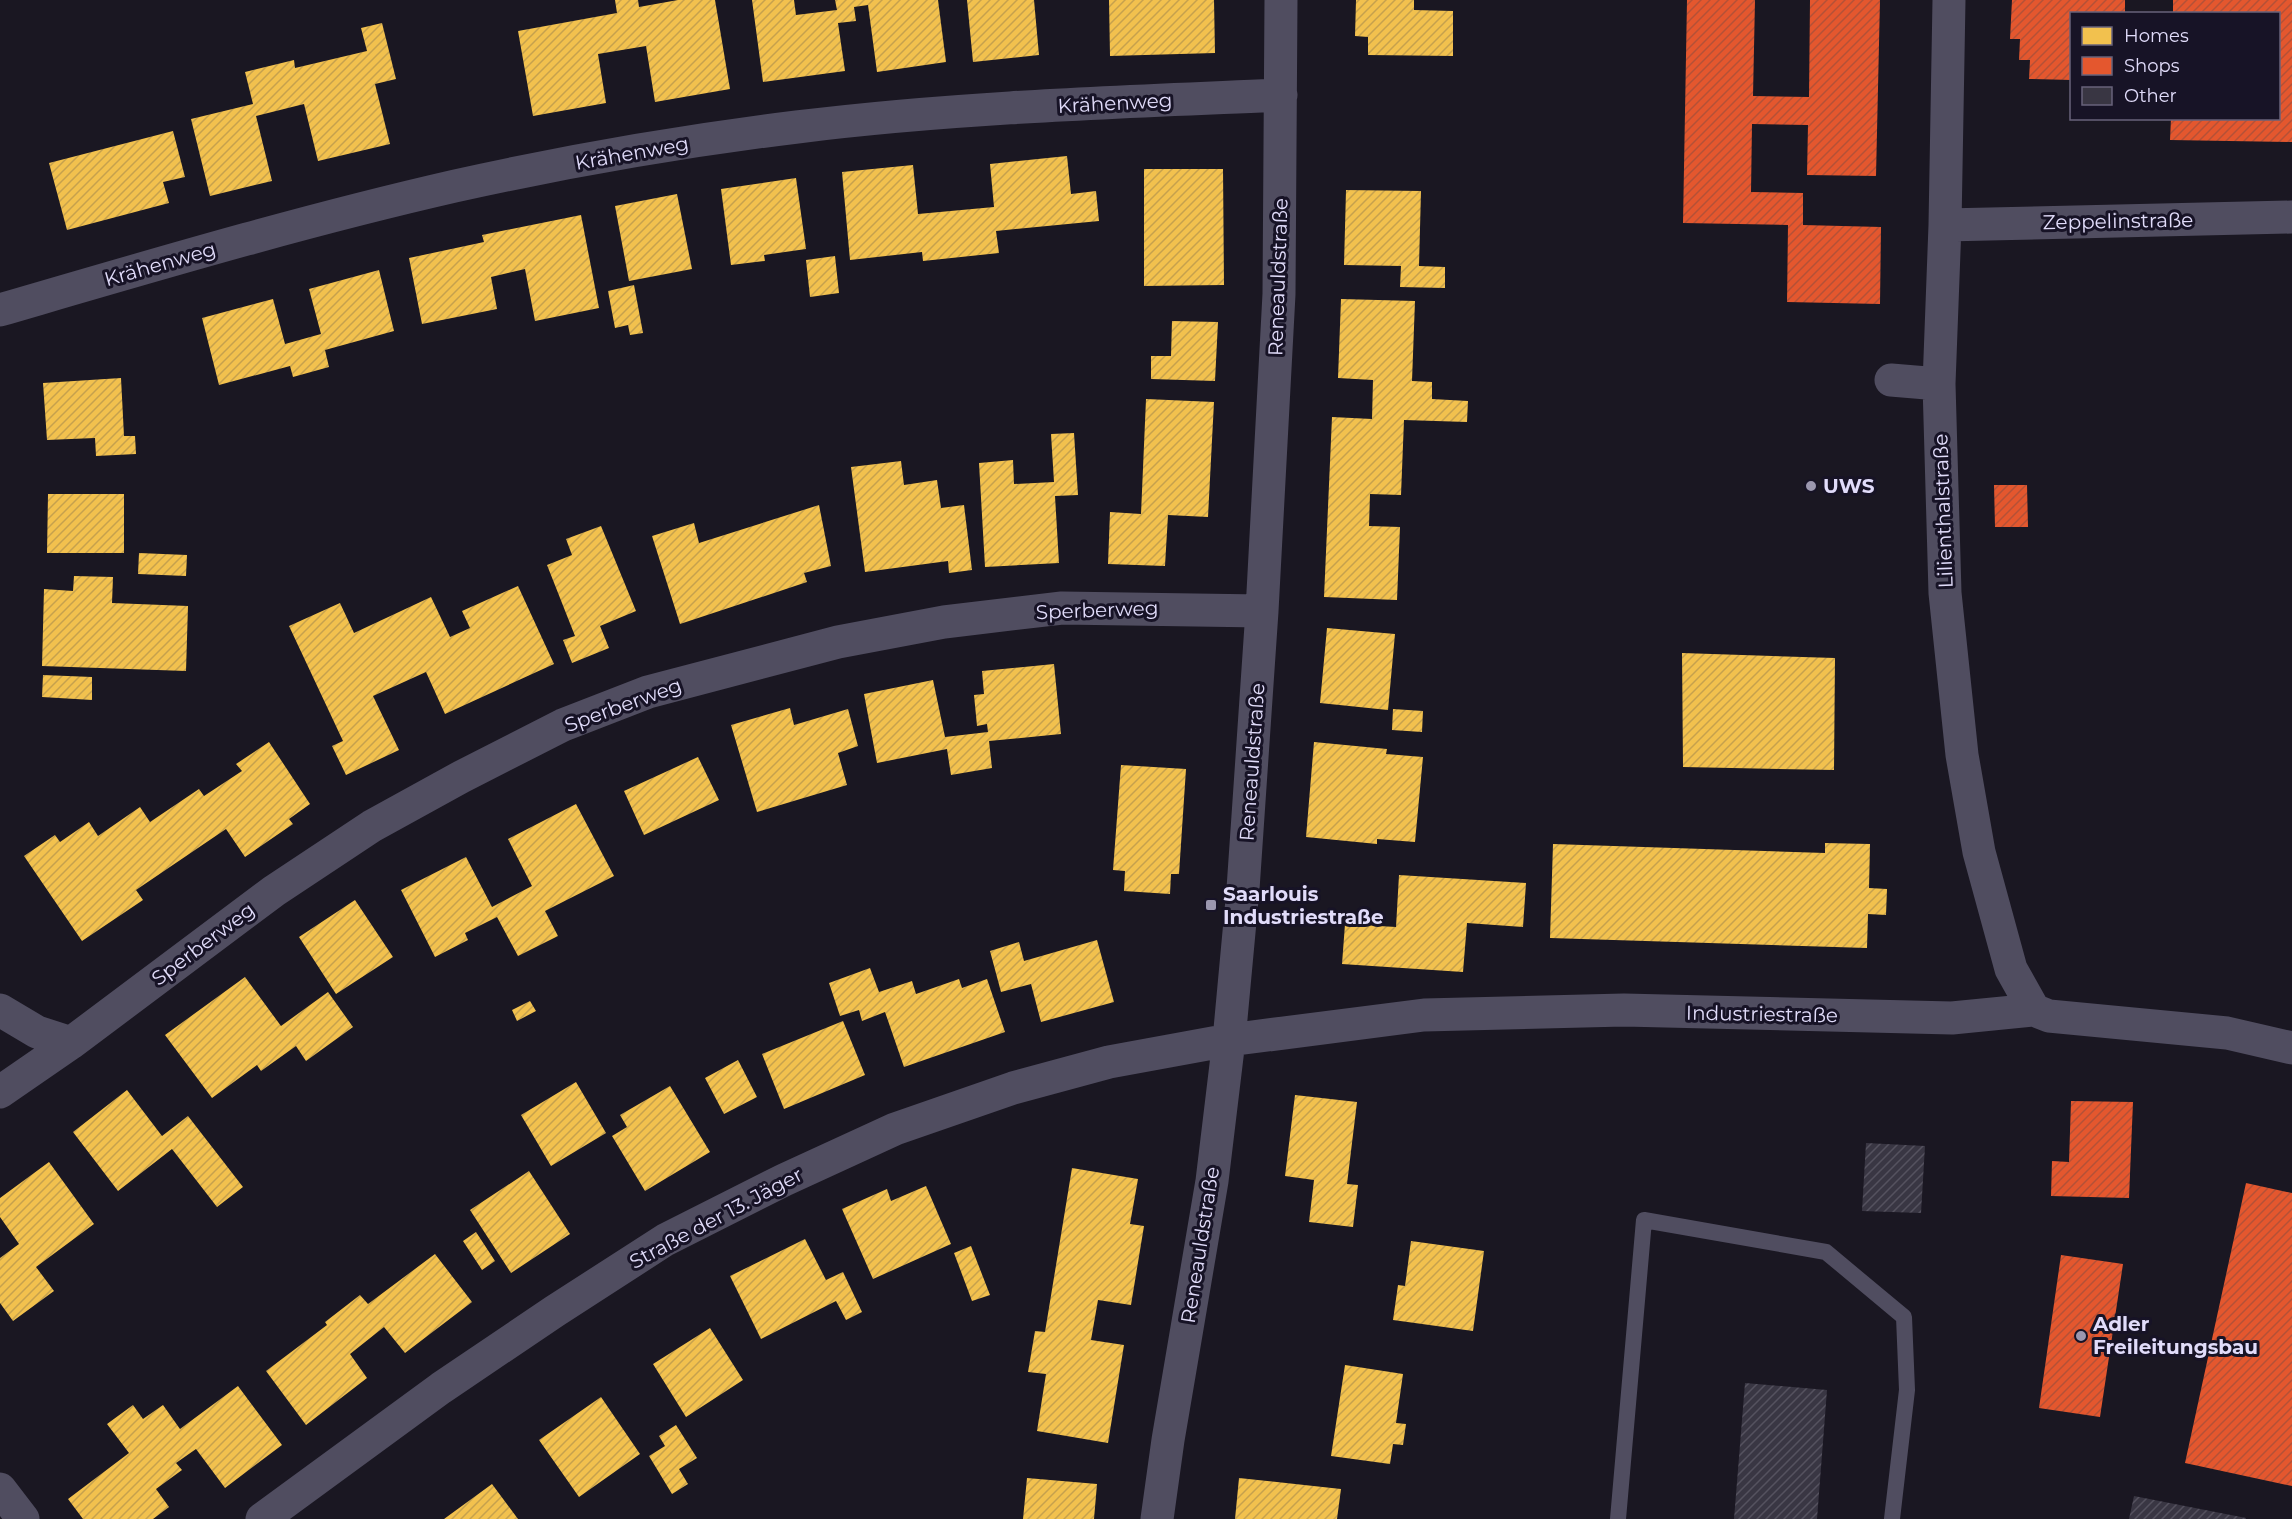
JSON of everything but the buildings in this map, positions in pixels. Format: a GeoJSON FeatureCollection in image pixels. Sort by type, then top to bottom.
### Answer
{"type":"FeatureCollection","features":[{"type":"Feature","properties":{"kind":"street","name":"Reneauldstraße"},"geometry":{"type":"LineString","coordinates":[[1157,1519],[1168,1440],[1212,1181],[1229,1040],[1243,888],[1262,611],[1279,294],[1281,0]]}},
{"type":"Feature","properties":{"kind":"street","name":"Lilienthalstraße"},"geometry":{"type":"LineString","coordinates":[[1949,0],[1945,225],[1939,384],[1945,593],[1962,755],[1979,852],[2008,958],[2025,997],[2034,1010]]}},
{"type":"Feature","properties":{"kind":"street","name":"Krähenweg"},"geometry":{"type":"LineString","coordinates":[[0,310],[218,247],[455,186],[622,153],[798,127],[1007,107],[1281,95]]}},
{"type":"Feature","properties":{"kind":"street","name":"Zeppelinstraße"},"geometry":{"type":"LineString","coordinates":[[1945,225],[2292,217]]}},
{"type":"Feature","properties":{"kind":"street"},"geometry":{"type":"LineString","coordinates":[[1891,380],[1939,384]]}},
{"type":"Feature","properties":{"kind":"street","name":"Sperberweg"},"geometry":{"type":"LineString","coordinates":[[0,1092],[70,1043],[274,891],[372,826],[563,725],[648,692],[838,642],[944,622],[1062,608],[1262,611]]}},
{"type":"Feature","properties":{"kind":"street"},"geometry":{"type":"LineString","coordinates":[[0,1010],[37,1032],[70,1043]]}},
{"type":"Feature","properties":{"kind":"street","name":"Industriestraße"},"geometry":{"type":"LineString","coordinates":[[1229,1040],[1424,1015],[1624,1010],[1952,1018],[2034,1010],[2049,1016],[2227,1033],[2292,1048]]}},
{"type":"Feature","properties":{"kind":"street","name":"Straße der 13. Jäger"},"geometry":{"type":"LineString","coordinates":[[262,1519],[441,1389],[555,1311],[665,1240],[784,1179],[896,1129],[1013,1088],[1109,1062],[1229,1040]]}},
{"type":"Feature","properties":{"kind":"street"},"geometry":{"type":"LineString","coordinates":[[0,1489],[23,1519]]}},
{"type":"Feature","properties":{"kind":"lane"},"geometry":{"type":"LineString","coordinates":[[1618,1519],[1644,1220],[1826,1252],[1904,1317],[1907,1390],[1892,1519]]}},
{"type":"Feature","properties":{"kind":"place","name":"UWS"},"geometry":{"type":"Point","coordinates":[1811,486]}},
{"type":"Feature","properties":{"kind":"place","name":"Saarlouis Industriestraße"},"geometry":{"type":"Point","coordinates":[1211,905]}},
{"type":"Feature","properties":{"kind":"place","name":"Adler Freileitungsbau"},"geometry":{"type":"Point","coordinates":[2081,1336]}}]}
